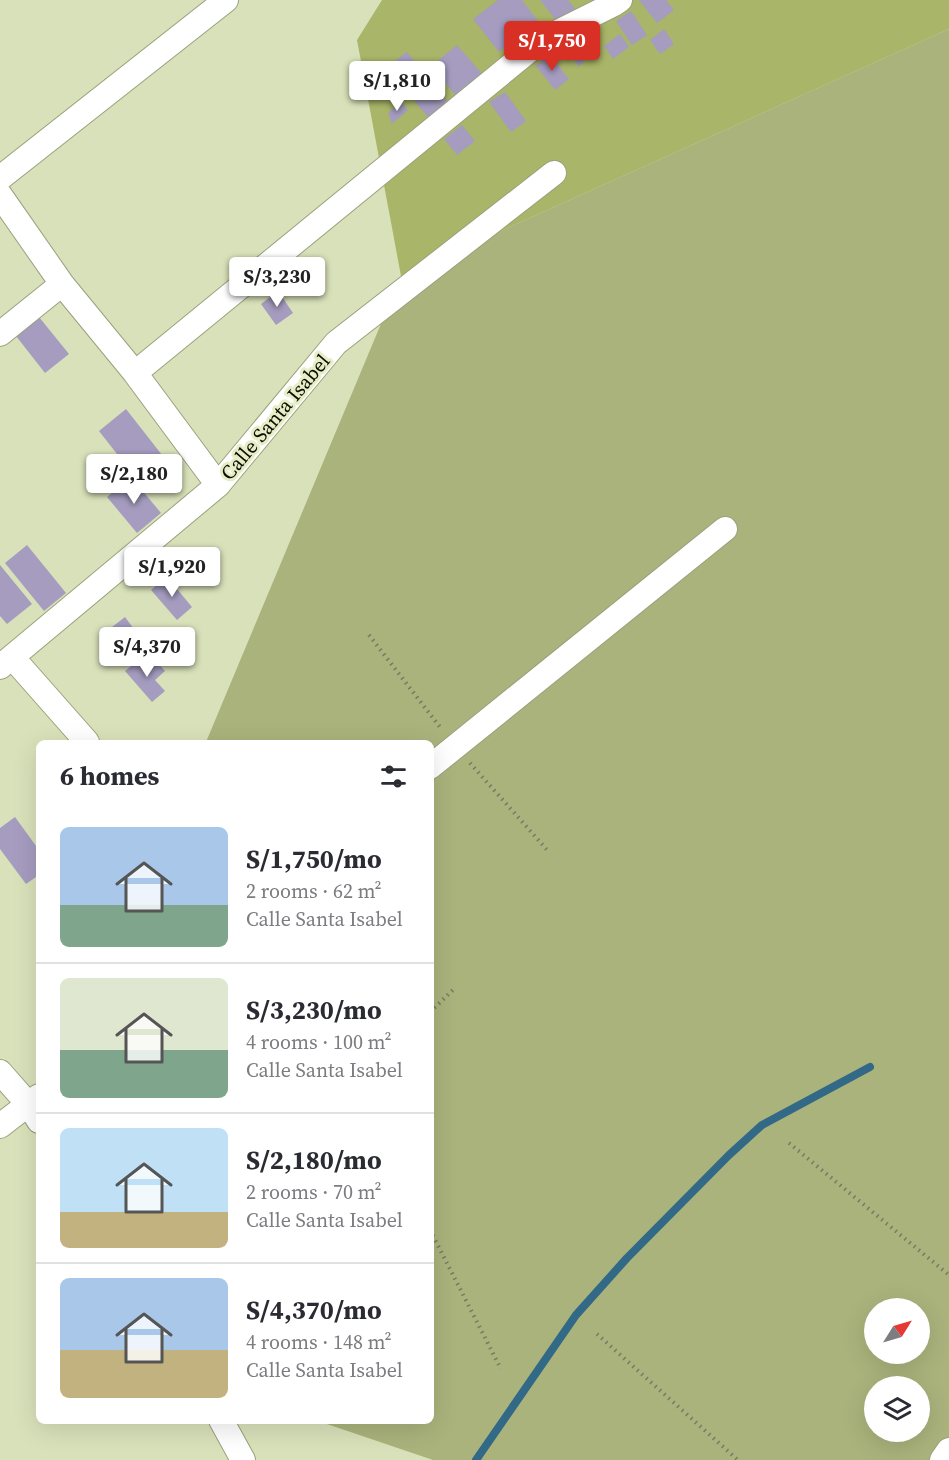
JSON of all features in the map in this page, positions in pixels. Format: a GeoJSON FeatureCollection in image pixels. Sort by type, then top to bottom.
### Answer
{"type":"FeatureCollection","features":[{"type":"Feature","properties":{"kind":"street"},"geometry":{"type":"LineString","coordinates":[[0,178],[226,0]]}},
{"type":"Feature","properties":{"kind":"street"},"geometry":{"type":"LineString","coordinates":[[135,373],[542,40],[620,0]]}},
{"type":"Feature","properties":{"kind":"street","name":"Calle Santa Isabel"},"geometry":{"type":"LineString","coordinates":[[6,662],[218,485],[336,343],[554,173]]}},
{"type":"Feature","properties":{"kind":"street"},"geometry":{"type":"LineString","coordinates":[[0,195],[62,284],[135,373],[218,485]]}},
{"type":"Feature","properties":{"kind":"street"},"geometry":{"type":"LineString","coordinates":[[0,334],[62,284]]}},
{"type":"Feature","properties":{"kind":"street"},"geometry":{"type":"LineString","coordinates":[[434,764],[725,529]]}},
{"type":"Feature","properties":{"kind":"street"},"geometry":{"type":"LineString","coordinates":[[6,662],[85,740]]}},
{"type":"Feature","properties":{"kind":"street"},"geometry":{"type":"LineString","coordinates":[[0,1072],[36,1108],[0,1126]]}},
{"type":"Feature","properties":{"kind":"street"},"geometry":{"type":"LineString","coordinates":[[223,1424],[243,1460]]}},
{"type":"Feature","properties":{"kind":"street"},"geometry":{"type":"LineString","coordinates":[[942,1460],[949,1450]]}},
{"type":"Feature","properties":{"kind":"path"},"geometry":{"type":"LineString","coordinates":[[434,1008],[455,988]]}},
{"type":"Feature","properties":{"kind":"path"},"geometry":{"type":"LineString","coordinates":[[789,1143],[949,1275]]}},
{"type":"Feature","properties":{"kind":"path"},"geometry":{"type":"LineString","coordinates":[[434,1238],[501,1369]]}},
{"type":"Feature","properties":{"kind":"path"},"geometry":{"type":"LineString","coordinates":[[597,1334],[738,1460]]}},
{"type":"Feature","properties":{"kind":"green space"},"geometry":{"type":"Polygon","coordinates":[[[382,0],[949,0],[949,29],[401,276],[357,40],[382,0]]]}},
{"type":"Feature","properties":{"kind":"green space"},"geometry":{"type":"Polygon","coordinates":[[[949,29],[949,1460],[433,1460],[327,1424],[434,1424],[434,740],[207,740],[401,276],[949,29]]]}},
{"type":"Feature","properties":{"kind":"building"},"geometry":{"type":"Polygon","coordinates":[[[498,0],[522,0],[538,21],[499,52],[473,19],[498,0]]]}},
{"type":"Feature","properties":{"kind":"building"},"geometry":{"type":"Polygon","coordinates":[[[540,0],[568,0],[576,10],[559,24],[540,0]]]}},
{"type":"Feature","properties":{"kind":"building"},"geometry":{"type":"Polygon","coordinates":[[[639,0],[666,0],[674,10],[657,23],[639,0]]]}},
{"type":"Feature","properties":{"kind":"building"},"geometry":{"type":"Polygon","coordinates":[[[631,11],[647,35],[632,45],[616,21],[631,11]]]}},
{"type":"Feature","properties":{"kind":"building"},"geometry":{"type":"Polygon","coordinates":[[[664,29],[674,44],[660,54],[650,40],[664,29]]]}},
{"type":"Feature","properties":{"kind":"building"},"geometry":{"type":"Polygon","coordinates":[[[620,34],[629,47],[613,59],[604,46],[620,34]]]}},
{"type":"Feature","properties":{"kind":"building"},"geometry":{"type":"Polygon","coordinates":[[[581,37],[592,52],[579,67],[565,48],[581,37]]]}},
{"type":"Feature","properties":{"kind":"building"},"geometry":{"type":"Polygon","coordinates":[[[457,45],[483,75],[457,97],[441,78],[446,73],[436,62],[457,45]]]}},
{"type":"Feature","properties":{"kind":"building"},"geometry":{"type":"Polygon","coordinates":[[[407,52],[448,102],[428,117],[386,68],[407,52]]]}},
{"type":"Feature","properties":{"kind":"building"},"geometry":{"type":"Polygon","coordinates":[[[550,55],[569,79],[555,90],[536,66],[550,55]]]}},
{"type":"Feature","properties":{"kind":"building"},"geometry":{"type":"Polygon","coordinates":[[[505,92],[526,121],[511,132],[489,102],[505,92]]]}},
{"type":"Feature","properties":{"kind":"building"},"geometry":{"type":"Polygon","coordinates":[[[401,101],[408,110],[392,124],[388,113],[401,101]]]}},
{"type":"Feature","properties":{"kind":"building"},"geometry":{"type":"Polygon","coordinates":[[[462,125],[475,141],[457,155],[444,139],[462,125]]]}},
{"type":"Feature","properties":{"kind":"building"},"geometry":{"type":"Polygon","coordinates":[[[278,291],[293,313],[276,325],[261,304],[278,291]]]}},
{"type":"Feature","properties":{"kind":"building"},"geometry":{"type":"Polygon","coordinates":[[[39,317],[69,354],[45,373],[16,336],[39,317]]]}},
{"type":"Feature","properties":{"kind":"building"},"geometry":{"type":"Polygon","coordinates":[[[126,409],[173,469],[146,491],[99,431],[126,409]]]}},
{"type":"Feature","properties":{"kind":"building"},"geometry":{"type":"Polygon","coordinates":[[[131,477],[161,513],[137,533],[107,497],[131,477]]]}},
{"type":"Feature","properties":{"kind":"building"},"geometry":{"type":"Polygon","coordinates":[[[27,545],[66,593],[44,611],[5,563],[27,545]]]}},
{"type":"Feature","properties":{"kind":"building"},"geometry":{"type":"Polygon","coordinates":[[[0,565],[32,604],[7,624],[0,616],[0,565]]]}},
{"type":"Feature","properties":{"kind":"building"},"geometry":{"type":"Polygon","coordinates":[[[167,577],[192,607],[177,620],[151,590],[167,577]]]}},
{"type":"Feature","properties":{"kind":"building"},"geometry":{"type":"Polygon","coordinates":[[[125,617],[148,648],[123,666],[106,642],[117,634],[112,627],[125,617]]]}},
{"type":"Feature","properties":{"kind":"building"},"geometry":{"type":"Polygon","coordinates":[[[141,658],[149,667],[156,661],[165,671],[155,680],[165,691],[152,702],[125,671],[141,658]]]}},
{"type":"Feature","properties":{"kind":"building"},"geometry":{"type":"Polygon","coordinates":[[[15,817],[36,846],[36,877],[26,884],[0,849],[0,828],[15,817]]]}},
{"type":"Feature","properties":{"kind":"waterway"},"geometry":{"type":"LineString","coordinates":[[476,1460],[576,1315],[627,1258],[729,1155],[762,1125],[870,1067]]}}]}
